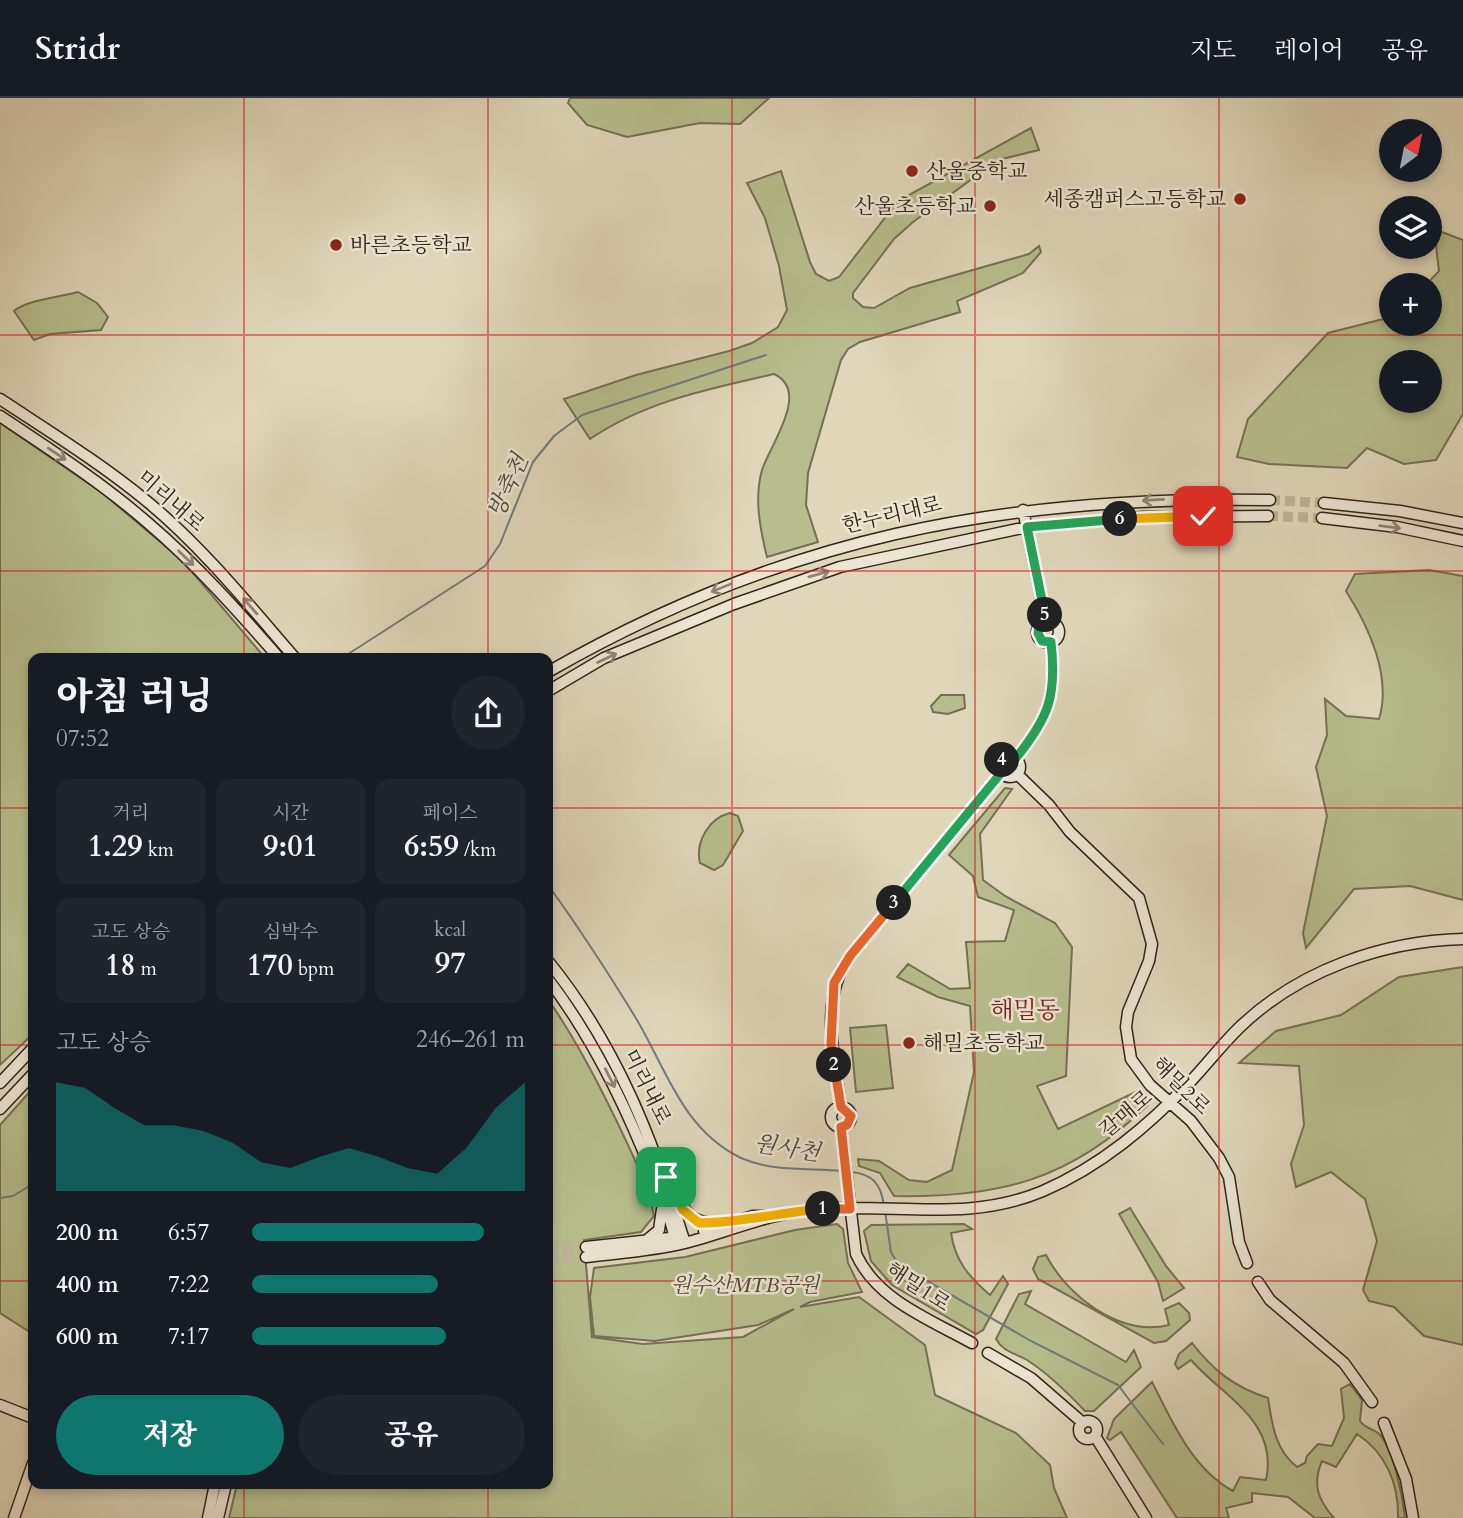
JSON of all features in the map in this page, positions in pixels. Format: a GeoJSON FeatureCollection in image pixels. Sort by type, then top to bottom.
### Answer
{"type":"FeatureCollection","features":[{"type":"Feature","properties":{"kind":"street","name":"미리내로"},"geometry":{"type":"LineString","coordinates":[[0,399],[88,457],[150,503],[234,587],[291,653]]}},
{"type":"Feature","properties":{"kind":"street","name":"미리내로"},"geometry":{"type":"LineString","coordinates":[[0,416],[79,470],[146,521],[211,582],[275,653]]}},
{"type":"Feature","properties":{"kind":"street","name":"한누리대로"},"geometry":{"type":"LineString","coordinates":[[553,669],[660,612],[786,563],[877,536],[1023,510],[1170,499],[1270,500]]}},
{"type":"Feature","properties":{"kind":"street"},"geometry":{"type":"LineString","coordinates":[[1324,503],[1400,511],[1463,523]]}},
{"type":"Feature","properties":{"kind":"street"},"geometry":{"type":"LineString","coordinates":[[1016,758],[1038,731],[1051,702],[1054,673],[1051,642],[1058,637],[1059,631],[1056,624],[1046,621],[1023,510]]}},
{"type":"Feature","properties":{"kind":"street","name":"한누리대로"},"geometry":{"type":"LineString","coordinates":[[553,688],[604,659],[791,582],[933,546],[1027,527],[1143,517],[1268,516]]}},
{"type":"Feature","properties":{"kind":"street"},"geometry":{"type":"LineString","coordinates":[[1322,518],[1397,527],[1463,541]]}},
{"type":"Feature","properties":{"kind":"street"},"geometry":{"type":"LineString","coordinates":[[1008,757],[1016,758],[1020,766],[1017,774],[1010,778],[1001,773],[1002,760],[1008,757]]}},
{"type":"Feature","properties":{"kind":"street","name":"해밀1로"},"geometry":{"type":"LineString","coordinates":[[972,1343],[877,1287],[864,1272],[856,1254],[841,1127],[847,1125],[851,1116],[841,1107],[831,1044],[834,983],[850,956],[1001,773]]}},
{"type":"Feature","properties":{"kind":"street","name":"해밀2로"},"geometry":{"type":"LineString","coordinates":[[1017,774],[1049,804],[1070,832],[1139,898],[1152,944],[1149,961],[1128,1012],[1127,1040],[1132,1064],[1204,1135],[1229,1177],[1239,1242],[1247,1263]]}},
{"type":"Feature","properties":{"kind":"street","name":"갈매로"},"geometry":{"type":"LineString","coordinates":[[771,1216],[753,1216],[680,1240],[630,1244],[586,1252],[680,1240],[804,1210],[959,1210],[1014,1200],[1057,1185],[1109,1154],[1171,1102],[1241,1026],[1303,981],[1390,948],[1463,939]]}},
{"type":"Feature","properties":{"kind":"street","name":"미리내로"},"geometry":{"type":"LineString","coordinates":[[553,968],[626,1082],[666,1177],[680,1240]]}},
{"type":"Feature","properties":{"kind":"street","name":"미리내로"},"geometry":{"type":"LineString","coordinates":[[553,987],[602,1063],[680,1240]]}},
{"type":"Feature","properties":{"kind":"street"},"geometry":{"type":"LineString","coordinates":[[0,1083],[28,1053]]}},
{"type":"Feature","properties":{"kind":"street"},"geometry":{"type":"LineString","coordinates":[[0,1109],[28,1079]]}},
{"type":"Feature","properties":{"kind":"street"},"geometry":{"type":"LineString","coordinates":[[666,1177],[683,1210],[693,1219],[699,1223],[733,1222]]}},
{"type":"Feature","properties":{"kind":"street"},"geometry":{"type":"LineString","coordinates":[[630,1244],[650,1239],[659,1230],[663,1217],[658,1189]]}},
{"type":"Feature","properties":{"kind":"street"},"geometry":{"type":"LineString","coordinates":[[1258,1282],[1270,1300],[1344,1363],[1372,1402]]}},
{"type":"Feature","properties":{"kind":"street"},"geometry":{"type":"LineString","coordinates":[[989,1353],[1055,1396],[1083,1423],[1079,1427],[1080,1435],[1087,1439],[1095,1436],[1146,1518]]}},
{"type":"Feature","properties":{"kind":"street"},"geometry":{"type":"LineString","coordinates":[[0,1405],[28,1416]]}},
{"type":"Feature","properties":{"kind":"street"},"geometry":{"type":"LineString","coordinates":[[1384,1423],[1404,1472],[1413,1518]]}},
{"type":"Feature","properties":{"kind":"street"},"geometry":{"type":"LineString","coordinates":[[14,1518],[28,1477]]}},
{"type":"Feature","properties":{"kind":"street"},"geometry":{"type":"LineString","coordinates":[[208,1518],[214,1489]]}},
{"type":"Feature","properties":{"kind":"street"},"geometry":{"type":"LineString","coordinates":[[218,1518],[225,1489]]}},
{"type":"Feature","properties":{"kind":"green space"},"geometry":{"type":"Polygon","coordinates":[[[570,98],[769,98],[740,124],[700,123],[627,137],[587,125],[568,103],[570,98]]]}},
{"type":"Feature","properties":{"kind":"green space"},"geometry":{"type":"Polygon","coordinates":[[[1031,128],[1039,150],[998,160],[913,222],[894,239],[853,293],[853,298],[863,307],[874,308],[910,288],[1029,254],[1039,246],[1041,252],[1023,273],[957,301],[960,312],[860,342],[848,349],[841,360],[808,473],[806,505],[818,542],[767,557],[759,514],[758,491],[762,470],[789,405],[789,393],[784,382],[774,374],[702,391],[656,406],[611,426],[590,439],[564,399],[636,375],[729,351],[752,343],[778,327],[787,310],[779,266],[765,218],[747,183],[781,171],[810,262],[816,274],[829,281],[839,277],[898,201],[1031,128]]]}},
{"type":"Feature","properties":{"kind":"green space"},"geometry":{"type":"Polygon","coordinates":[[[1442,232],[1463,240],[1463,414],[1436,460],[1404,464],[1367,448],[1347,468],[1269,464],[1237,457],[1248,419],[1328,333],[1379,320],[1379,336],[1442,336],[1442,273],[1437,273],[1438,259],[1442,259],[1442,232]]]}},
{"type":"Feature","properties":{"kind":"green space"},"geometry":{"type":"Polygon","coordinates":[[[78,292],[97,303],[108,317],[101,330],[50,334],[34,340],[14,311],[35,301],[78,292]]]}},
{"type":"Feature","properties":{"kind":"green space"},"geometry":{"type":"Polygon","coordinates":[[[0,423],[101,492],[183,561],[261,653],[28,653],[28,1039],[0,1065],[0,423]]]}},
{"type":"Feature","properties":{"kind":"green space"},"geometry":{"type":"Polygon","coordinates":[[[1429,570],[1463,576],[1463,900],[1410,886],[1354,889],[1306,948],[1303,933],[1327,816],[1316,767],[1327,735],[1325,699],[1346,716],[1379,719],[1382,703],[1383,686],[1376,653],[1363,620],[1346,591],[1355,574],[1429,570]]]}},
{"type":"Feature","properties":{"kind":"green space"},"geometry":{"type":"Polygon","coordinates":[[[941,695],[964,695],[965,708],[948,714],[933,712],[931,706],[941,695]]]}},
{"type":"Feature","properties":{"kind":"green space"},"geometry":{"type":"Polygon","coordinates":[[[1005,788],[1012,789],[980,834],[983,880],[1005,896],[1055,923],[1072,947],[1066,1076],[1037,1086],[1058,1129],[1140,1090],[1148,1097],[1148,1105],[1119,1131],[1090,1151],[1032,1179],[967,1193],[894,1196],[880,1173],[859,1166],[858,1159],[879,1161],[909,1180],[927,1182],[952,1170],[974,1072],[970,1006],[938,997],[897,977],[908,964],[950,989],[970,988],[966,942],[1005,941],[1014,910],[978,897],[973,876],[949,855],[1005,788]]]}},
{"type":"Feature","properties":{"kind":"green space"},"geometry":{"type":"Polygon","coordinates":[[[730,813],[738,816],[743,831],[723,865],[714,870],[700,863],[702,839],[710,825],[730,813]]]}},
{"type":"Feature","properties":{"kind":"green space"},"geometry":{"type":"Polygon","coordinates":[[[1463,967],[1463,1345],[1424,1336],[1394,1307],[1369,1301],[1363,1290],[1377,1241],[1365,1199],[1331,1172],[1296,1187],[1291,1164],[1304,1125],[1299,1066],[1239,1063],[1276,1031],[1341,1015],[1399,977],[1463,967]]]}},
{"type":"Feature","properties":{"kind":"green space","name":"원수산MTB공원"},"geometry":{"type":"Polygon","coordinates":[[[553,1006],[610,1107],[643,1179],[654,1216],[641,1232],[584,1240],[592,1337],[643,1344],[743,1337],[794,1309],[758,1325],[655,1341],[594,1336],[590,1297],[594,1268],[685,1257],[795,1230],[837,1224],[843,1229],[848,1263],[862,1292],[810,1302],[800,1307],[859,1297],[925,1345],[935,1395],[1016,1433],[1050,1465],[1054,1488],[1067,1518],[229,1518],[236,1489],[553,1489],[553,1006]]]}},
{"type":"Feature","properties":{"kind":"green space"},"geometry":{"type":"Polygon","coordinates":[[[886,1025],[893,1088],[856,1092],[850,1028],[886,1025]]]}},
{"type":"Feature","properties":{"kind":"green space"},"geometry":{"type":"Polygon","coordinates":[[[28,1094],[28,1331],[0,1313],[0,1125],[28,1094]]]}},
{"type":"Feature","properties":{"kind":"green space"},"geometry":{"type":"Polygon","coordinates":[[[1130,1208],[1166,1266],[1184,1288],[1163,1301],[1158,1282],[1119,1214],[1130,1208]]]}},
{"type":"Feature","properties":{"kind":"green space"},"geometry":{"type":"Polygon","coordinates":[[[964,1224],[972,1229],[951,1233],[964,1268],[990,1295],[1003,1276],[1008,1284],[983,1330],[976,1334],[892,1285],[871,1261],[864,1231],[871,1225],[964,1224]]]}},
{"type":"Feature","properties":{"kind":"green space"},"geometry":{"type":"Polygon","coordinates":[[[1046,1255],[1067,1285],[1097,1310],[1114,1319],[1132,1325],[1169,1325],[1165,1309],[1179,1303],[1189,1313],[1190,1320],[1166,1341],[1154,1343],[1038,1279],[1033,1269],[1038,1257],[1046,1255]]]}},
{"type":"Feature","properties":{"kind":"green space"},"geometry":{"type":"Polygon","coordinates":[[[1031,1291],[1025,1304],[1126,1362],[1134,1350],[1141,1367],[1094,1411],[1085,1411],[1043,1371],[1006,1350],[996,1339],[1019,1294],[1031,1291]]]}},
{"type":"Feature","properties":{"kind":"green space"},"geometry":{"type":"Polygon","coordinates":[[[1192,1343],[1208,1362],[1226,1377],[1245,1389],[1268,1398],[1279,1445],[1297,1467],[1305,1463],[1307,1456],[1318,1444],[1332,1446],[1344,1418],[1341,1389],[1350,1384],[1362,1400],[1360,1421],[1378,1433],[1393,1460],[1405,1518],[1398,1518],[1396,1493],[1389,1470],[1376,1450],[1357,1434],[1336,1467],[1322,1461],[1319,1469],[1318,1491],[1334,1518],[1315,1518],[1288,1497],[1252,1493],[1252,1502],[1226,1508],[1229,1518],[1177,1518],[1121,1432],[1110,1440],[1107,1438],[1114,1419],[1152,1382],[1185,1443],[1219,1482],[1233,1491],[1240,1477],[1266,1480],[1268,1459],[1256,1426],[1232,1399],[1191,1360],[1178,1369],[1175,1364],[1179,1354],[1192,1343]]]}},
{"type":"Feature","properties":{"kind":"waterway","name":"방축천"},"geometry":{"type":"LineString","coordinates":[[350,653],[485,566],[500,544],[533,462],[554,436],[582,415],[766,355]]}},
{"type":"Feature","properties":{"kind":"waterway","name":"원사천"},"geometry":{"type":"LineString","coordinates":[[553,892],[626,1003],[679,1098],[704,1132],[741,1158],[766,1166],[842,1171]]}},
{"type":"Feature","properties":{"kind":"waterway","name":"원사천"},"geometry":{"type":"LineString","coordinates":[[851,1172],[865,1175],[875,1182],[881,1192],[884,1206]]}},
{"type":"Feature","properties":{"kind":"waterway","name":"방축천"},"geometry":{"type":"LineString","coordinates":[[0,1198],[13,1196],[28,1187]]}},
{"type":"Feature","properties":{"kind":"waterway","name":"원사천"},"geometry":{"type":"LineString","coordinates":[[885,1211],[891,1252],[898,1264],[1031,1341],[1118,1385],[1163,1444]]}},
{"type":"Feature","properties":{"kind":"tunnel"},"geometry":{"type":"LineString","coordinates":[[1270,500],[1324,503]]}},
{"type":"Feature","properties":{"kind":"tunnel"},"geometry":{"type":"LineString","coordinates":[[1268,516],[1322,518]]}},
{"type":"Feature","properties":{"kind":"tunnel"},"geometry":{"type":"LineString","coordinates":[[553,1248],[586,1247]]}},
{"type":"Feature","properties":{"kind":"tunnel"},"geometry":{"type":"LineString","coordinates":[[553,1257],[586,1257]]}},
{"type":"Feature","properties":{"kind":"place","name":"산울중학교"},"geometry":{"type":"Point","coordinates":[912,171]}},
{"type":"Feature","properties":{"kind":"place","name":"세종캠퍼스고등학교"},"geometry":{"type":"Point","coordinates":[1240,199]}},
{"type":"Feature","properties":{"kind":"place","name":"산울초등학교"},"geometry":{"type":"Point","coordinates":[990,206]}},
{"type":"Feature","properties":{"kind":"place","name":"바른초등학교"},"geometry":{"type":"Point","coordinates":[336,245]}},
{"type":"Feature","properties":{"kind":"place","name":"해밀초등학교"},"geometry":{"type":"Point","coordinates":[909,1043]}},
{"type":"Feature","properties":{"kind":"district","name":"해밀동"},"geometry":{"type":"Point","coordinates":[1025,1010]}},
{"type":"Feature","properties":{"kind":"route"},"geometry":{"type":"LineString","coordinates":[[666,1177],[683,1210],[699,1223],[733,1222],[753,1216],[771,1216],[804,1210],[850,1209],[841,1127],[847,1125],[851,1116],[846,1108],[841,1107],[833,1061],[831,999],[834,983],[850,956],[1001,773],[999,766],[1002,760],[1008,757],[1016,758],[1038,731],[1046,716],[1054,681],[1051,642],[1042,641],[1038,633],[1039,627],[1046,621],[1027,527],[1143,517],[1203,516]]}}]}
